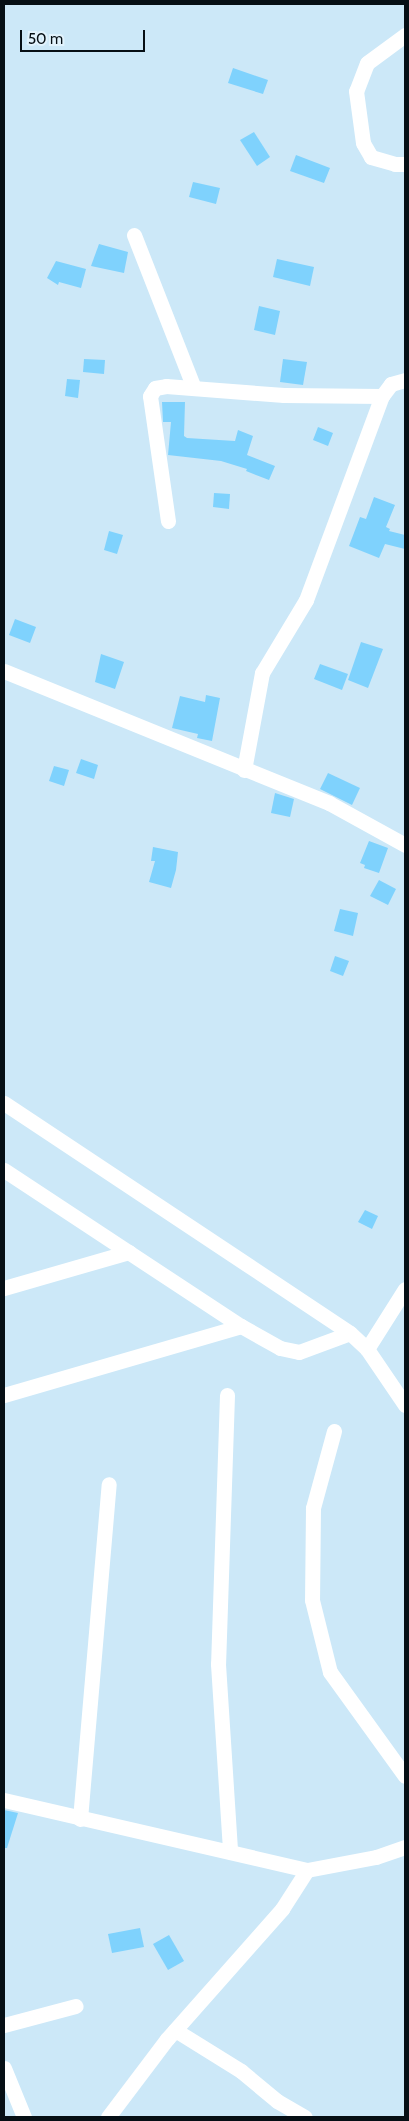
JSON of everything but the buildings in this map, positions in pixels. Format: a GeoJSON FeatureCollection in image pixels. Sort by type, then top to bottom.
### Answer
{"type":"FeatureCollection","features":[{"type":"Feature","properties":{"kind":"street"},"geometry":{"type":"LineString","coordinates":[[405,35],[367,63],[356,90],[362,143],[372,157],[395,164],[405,164]]}},
{"type":"Feature","properties":{"kind":"street"},"geometry":{"type":"LineString","coordinates":[[134,235],[194,388]]}},
{"type":"Feature","properties":{"kind":"street"},"geometry":{"type":"LineString","coordinates":[[244,770],[262,673],[306,600],[382,396],[391,384],[405,380]]}},
{"type":"Feature","properties":{"kind":"street"},"geometry":{"type":"LineString","coordinates":[[168,520],[150,396],[155,388],[166,386],[284,396],[382,396]]}},
{"type":"Feature","properties":{"kind":"street"},"geometry":{"type":"LineString","coordinates":[[4,671],[329,803],[405,845]]}},
{"type":"Feature","properties":{"kind":"street"},"geometry":{"type":"LineString","coordinates":[[4,1102],[350,1332],[367,1349],[405,1405]]}},
{"type":"Feature","properties":{"kind":"street"},"geometry":{"type":"LineString","coordinates":[[6,1174],[241,1326],[280,1348],[299,1352],[350,1332]]}},
{"type":"Feature","properties":{"kind":"street"},"geometry":{"type":"LineString","coordinates":[[4,1288],[129,1252]]}},
{"type":"Feature","properties":{"kind":"street"},"geometry":{"type":"LineString","coordinates":[[367,1349],[405,1289]]}},
{"type":"Feature","properties":{"kind":"street"},"geometry":{"type":"LineString","coordinates":[[4,1395],[241,1326]]}},
{"type":"Feature","properties":{"kind":"street"},"geometry":{"type":"LineString","coordinates":[[227,1396],[218,1664],[230,1852]]}},
{"type":"Feature","properties":{"kind":"street"},"geometry":{"type":"LineString","coordinates":[[334,1431],[313,1508],[312,1600],[330,1672],[405,1776]]}},
{"type":"Feature","properties":{"kind":"street"},"geometry":{"type":"LineString","coordinates":[[80,1819],[109,1484]]}},
{"type":"Feature","properties":{"kind":"street"},"geometry":{"type":"LineString","coordinates":[[4,1800],[307,1870],[376,1857],[405,1847]]}},
{"type":"Feature","properties":{"kind":"street"},"geometry":{"type":"LineString","coordinates":[[108,2117],[175,2030],[282,1909],[307,1870]]}},
{"type":"Feature","properties":{"kind":"street"},"geometry":{"type":"LineString","coordinates":[[4,2025],[76,2006]]}},
{"type":"Feature","properties":{"kind":"street"},"geometry":{"type":"LineString","coordinates":[[175,2030],[241,2071],[278,2101],[305,2117]]}},
{"type":"Feature","properties":{"kind":"street"},"geometry":{"type":"LineString","coordinates":[[4,2068],[24,2117]]}}]}
